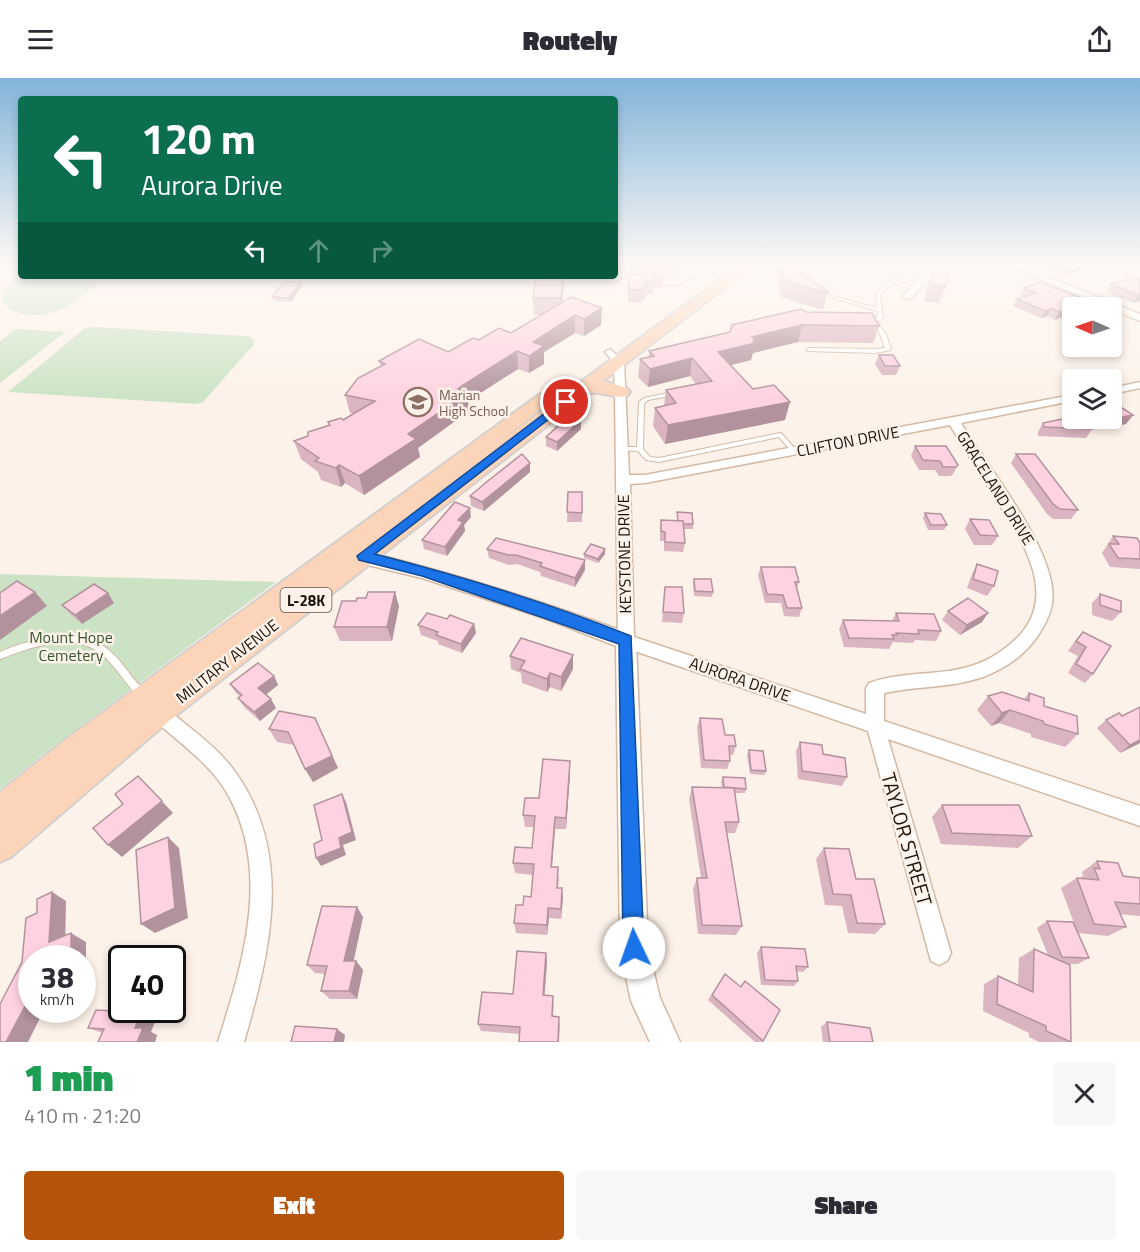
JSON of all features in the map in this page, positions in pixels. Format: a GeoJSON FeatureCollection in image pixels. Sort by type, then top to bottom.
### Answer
{"type":"FeatureCollection","features":[{"type":"Feature","properties":{"kind":"main road","name":"MILITARY AVENUE"},"geometry":{"type":"LineString","coordinates":[[0,810],[364,556],[584,388],[628,353],[674,311]]}},
{"type":"Feature","properties":{"kind":"main road","name":"MILITARY AVENUE"},"geometry":{"type":"LineString","coordinates":[[0,846],[152,705],[338,552],[628,353],[685,311]]}},
{"type":"Feature","properties":{"kind":"main road"},"geometry":{"type":"LineString","coordinates":[[584,388],[601,386],[621,392]]}},
{"type":"Feature","properties":{"kind":"street"},"geometry":{"type":"LineString","coordinates":[[1123,311],[1140,318]]}},
{"type":"Feature","properties":{"kind":"street","name":"KEYSTONE DRIVE"},"geometry":{"type":"LineString","coordinates":[[628,353],[621,392],[634,948],[646,1001],[665,1042]]}},
{"type":"Feature","properties":{"kind":"street"},"geometry":{"type":"LineString","coordinates":[[1122,389],[1140,385]]}},
{"type":"Feature","properties":{"kind":"street","name":"CLIFTON DRIVE"},"geometry":{"type":"LineString","coordinates":[[623,480],[645,479],[1062,400]]}},
{"type":"Feature","properties":{"kind":"street","name":"GRACELAND DRIVE"},"geometry":{"type":"LineString","coordinates":[[875,725],[875,688],[943,680],[980,671],[1018,648],[1031,634],[1040,617],[1044,583],[1033,545],[954,421]]}},
{"type":"Feature","properties":{"kind":"street","name":"AURORA DRIVE"},"geometry":{"type":"LineString","coordinates":[[338,552],[364,556],[435,575],[596,628],[626,641],[1140,816]]}},
{"type":"Feature","properties":{"kind":"street"},"geometry":{"type":"LineString","coordinates":[[152,705],[229,778],[242,798],[257,836],[263,883],[262,909],[255,953],[231,1042]]}},
{"type":"Feature","properties":{"kind":"street","name":"TAYLOR STREET"},"geometry":{"type":"LineString","coordinates":[[875,725],[939,953]]}},
{"type":"Feature","properties":{"kind":"lane"},"geometry":{"type":"LineString","coordinates":[[862,324],[875,322],[880,318],[880,311]]}},
{"type":"Feature","properties":{"kind":"lane"},"geometry":{"type":"LineString","coordinates":[[809,350],[876,351],[888,349],[883,334],[875,322]]}},
{"type":"Feature","properties":{"kind":"lane"},"geometry":{"type":"LineString","coordinates":[[685,392],[646,399],[641,403],[640,448],[648,459],[658,460],[780,435],[794,451]]}},
{"type":"Feature","properties":{"kind":"lane"},"geometry":{"type":"LineString","coordinates":[[622,449],[640,448]]}},
{"type":"Feature","properties":{"kind":"lane"},"geometry":{"type":"LineString","coordinates":[[0,656],[44,641],[83,640],[106,652],[152,705]]}},
{"type":"Feature","properties":{"kind":"green space"},"geometry":{"type":"Polygon","coordinates":[[[14,311],[58,311],[35,315],[14,311]]]}},
{"type":"Feature","properties":{"kind":"green space"},"geometry":{"type":"Polygon","coordinates":[[[85,328],[248,336],[254,340],[254,344],[203,402],[197,404],[8,392],[85,328]]]}},
{"type":"Feature","properties":{"kind":"green space"},"geometry":{"type":"Polygon","coordinates":[[[17,329],[65,332],[0,383],[0,341],[17,329]]]}},
{"type":"Feature","properties":{"kind":"green space","name":"Mount Hope Cemetery"},"geometry":{"type":"Polygon","coordinates":[[[0,574],[276,582],[50,749],[0,789],[0,574]]]}},
{"type":"Feature","properties":{"kind":"building"},"geometry":{"type":"Polygon","coordinates":[[[548,311],[597,311],[584,319],[575,315],[533,342],[544,346],[529,356],[517,351],[463,385],[458,389],[467,393],[408,434],[416,439],[359,476],[339,465],[336,468],[315,461],[319,458],[294,441],[308,436],[308,432],[330,425],[328,422],[341,418],[343,420],[375,401],[345,395],[358,378],[385,364],[379,361],[419,339],[448,352],[473,338],[479,340],[499,328],[511,333],[548,311]]]}},
{"type":"Feature","properties":{"kind":"building"},"geometry":{"type":"Polygon","coordinates":[[[792,311],[804,311],[872,313],[879,326],[802,325],[752,337],[756,340],[753,341],[755,343],[718,352],[753,389],[774,385],[790,402],[668,425],[655,408],[676,403],[666,390],[712,381],[692,358],[650,369],[640,359],[654,356],[649,351],[730,332],[732,325],[792,311]]]}},
{"type":"Feature","properties":{"kind":"building"},"geometry":{"type":"Polygon","coordinates":[[[879,355],[893,355],[900,366],[885,366],[879,355]]]}},
{"type":"Feature","properties":{"kind":"building"},"geometry":{"type":"Polygon","coordinates":[[[1122,408],[1133,415],[1122,417],[1122,408]]]}},
{"type":"Feature","properties":{"kind":"building"},"geometry":{"type":"Polygon","coordinates":[[[570,415],[581,420],[557,442],[546,437],[570,415]]]}},
{"type":"Feature","properties":{"kind":"building"},"geometry":{"type":"Polygon","coordinates":[[[1062,419],[1062,428],[1044,427],[1043,423],[1062,419]]]}},
{"type":"Feature","properties":{"kind":"building"},"geometry":{"type":"Polygon","coordinates":[[[915,446],[946,446],[958,465],[943,467],[940,461],[923,460],[915,446]]]}},
{"type":"Feature","properties":{"kind":"building"},"geometry":{"type":"Polygon","coordinates":[[[522,454],[530,463],[482,502],[470,496],[489,480],[522,454]]]}},
{"type":"Feature","properties":{"kind":"building"},"geometry":{"type":"Polygon","coordinates":[[[1016,454],[1035,454],[1078,510],[1060,509],[1053,504],[1016,454]]]}},
{"type":"Feature","properties":{"kind":"building"},"geometry":{"type":"Polygon","coordinates":[[[568,492],[582,492],[582,513],[567,512],[568,492]]]}},
{"type":"Feature","properties":{"kind":"building"},"geometry":{"type":"Polygon","coordinates":[[[455,502],[470,508],[458,520],[463,522],[445,547],[422,540],[455,502]]]}},
{"type":"Feature","properties":{"kind":"building"},"geometry":{"type":"Polygon","coordinates":[[[677,512],[692,513],[693,524],[683,524],[683,521],[678,521],[677,512]]]}},
{"type":"Feature","properties":{"kind":"building"},"geometry":{"type":"Polygon","coordinates":[[[925,513],[941,514],[947,525],[931,525],[925,513]]]}},
{"type":"Feature","properties":{"kind":"building"},"geometry":{"type":"Polygon","coordinates":[[[970,519],[989,520],[998,536],[980,535],[970,519]]]}},
{"type":"Feature","properties":{"kind":"building"},"geometry":{"type":"Polygon","coordinates":[[[661,520],[683,521],[685,543],[665,542],[665,532],[661,531],[661,520]]]}},
{"type":"Feature","properties":{"kind":"building"},"geometry":{"type":"Polygon","coordinates":[[[1113,536],[1137,538],[1140,543],[1140,559],[1118,558],[1109,544],[1119,544],[1113,536]]]}},
{"type":"Feature","properties":{"kind":"building"},"geometry":{"type":"Polygon","coordinates":[[[496,538],[585,560],[575,578],[540,566],[542,563],[487,549],[496,538]]]}},
{"type":"Feature","properties":{"kind":"building"},"geometry":{"type":"Polygon","coordinates":[[[591,544],[605,549],[598,559],[584,554],[591,544]]]}},
{"type":"Feature","properties":{"kind":"building"},"geometry":{"type":"Polygon","coordinates":[[[977,564],[998,571],[994,586],[973,579],[977,564]]]}},
{"type":"Feature","properties":{"kind":"building"},"geometry":{"type":"Polygon","coordinates":[[[761,567],[795,567],[799,582],[795,582],[802,608],[787,608],[783,595],[767,594],[761,567]]]}},
{"type":"Feature","properties":{"kind":"building"},"geometry":{"type":"Polygon","coordinates":[[[694,579],[711,579],[713,592],[695,591],[694,579]]]}},
{"type":"Feature","properties":{"kind":"building"},"geometry":{"type":"Polygon","coordinates":[[[17,581],[35,592],[0,616],[0,593],[17,581]]]}},
{"type":"Feature","properties":{"kind":"building"},"geometry":{"type":"Polygon","coordinates":[[[94,584],[108,593],[75,615],[62,605],[94,584]]]}},
{"type":"Feature","properties":{"kind":"building"},"geometry":{"type":"Polygon","coordinates":[[[665,587],[682,587],[684,613],[663,612],[665,587]]]}},
{"type":"Feature","properties":{"kind":"building"},"geometry":{"type":"Polygon","coordinates":[[[368,592],[395,592],[387,627],[334,627],[342,601],[366,598],[368,592]]]}},
{"type":"Feature","properties":{"kind":"building"},"geometry":{"type":"Polygon","coordinates":[[[1100,594],[1121,601],[1121,612],[1100,605],[1100,594]]]}},
{"type":"Feature","properties":{"kind":"building"},"geometry":{"type":"Polygon","coordinates":[[[968,598],[988,613],[967,625],[948,611],[968,598]]]}},
{"type":"Feature","properties":{"kind":"building"},"geometry":{"type":"Polygon","coordinates":[[[427,613],[447,619],[450,615],[474,624],[461,644],[436,635],[438,632],[418,625],[427,613]]]}},
{"type":"Feature","properties":{"kind":"building"},"geometry":{"type":"Polygon","coordinates":[[[896,613],[934,614],[941,631],[918,630],[919,634],[896,633],[897,635],[892,635],[894,639],[849,638],[843,620],[899,621],[896,613]]]}},
{"type":"Feature","properties":{"kind":"building"},"geometry":{"type":"Polygon","coordinates":[[[1083,632],[1111,646],[1093,674],[1076,664],[1086,647],[1076,641],[1083,632]]]}},
{"type":"Feature","properties":{"kind":"building"},"geometry":{"type":"Polygon","coordinates":[[[521,638],[573,655],[561,677],[550,673],[547,679],[520,669],[525,661],[510,656],[521,638]]]}},
{"type":"Feature","properties":{"kind":"building"},"geometry":{"type":"Polygon","coordinates":[[[258,663],[274,676],[258,688],[271,699],[254,712],[238,698],[242,695],[230,684],[258,663]]]}},
{"type":"Feature","properties":{"kind":"building"},"geometry":{"type":"Polygon","coordinates":[[[1002,692],[1029,701],[1029,693],[1044,698],[1044,706],[1077,716],[1078,734],[1044,724],[1043,721],[1010,710],[1002,713],[988,696],[1002,692]]]}},
{"type":"Feature","properties":{"kind":"building"},"geometry":{"type":"Polygon","coordinates":[[[1140,707],[1140,740],[1130,745],[1106,720],[1119,713],[1122,716],[1140,707]]]}},
{"type":"Feature","properties":{"kind":"building"},"geometry":{"type":"Polygon","coordinates":[[[279,711],[315,718],[332,756],[305,769],[288,732],[269,729],[279,711]]]}},
{"type":"Feature","properties":{"kind":"building"},"geometry":{"type":"Polygon","coordinates":[[[700,718],[722,719],[725,735],[734,735],[736,746],[729,746],[730,761],[704,760],[700,718]]]}},
{"type":"Feature","properties":{"kind":"building"},"geometry":{"type":"Polygon","coordinates":[[[800,742],[822,745],[823,754],[845,758],[847,777],[802,771],[800,742]]]}},
{"type":"Feature","properties":{"kind":"building"},"geometry":{"type":"Polygon","coordinates":[[[749,750],[763,751],[766,771],[751,770],[749,750]]]}},
{"type":"Feature","properties":{"kind":"building"},"geometry":{"type":"Polygon","coordinates":[[[543,759],[570,761],[566,818],[555,817],[551,867],[558,867],[557,888],[562,888],[561,909],[548,908],[547,925],[514,923],[516,905],[523,905],[524,896],[531,897],[534,864],[513,863],[515,847],[532,848],[535,816],[523,815],[525,798],[539,798],[543,759]]]}},
{"type":"Feature","properties":{"kind":"building"},"geometry":{"type":"Polygon","coordinates":[[[138,776],[162,801],[108,845],[93,828],[123,804],[115,794],[138,776]]]}},
{"type":"Feature","properties":{"kind":"building"},"geometry":{"type":"Polygon","coordinates":[[[723,777],[745,778],[746,789],[724,787],[723,777]]]}},
{"type":"Feature","properties":{"kind":"building"},"geometry":{"type":"Polygon","coordinates":[[[692,787],[734,788],[739,822],[725,822],[742,926],[702,925],[697,878],[707,878],[692,787]]]}},
{"type":"Feature","properties":{"kind":"building"},"geometry":{"type":"Polygon","coordinates":[[[342,794],[352,832],[339,838],[341,848],[316,858],[314,844],[322,840],[314,805],[342,794]]]}},
{"type":"Feature","properties":{"kind":"building"},"geometry":{"type":"Polygon","coordinates":[[[942,805],[1019,805],[1032,836],[952,833],[942,805]]]}},
{"type":"Feature","properties":{"kind":"building"},"geometry":{"type":"Polygon","coordinates":[[[168,837],[175,908],[141,924],[136,850],[168,837]]]}},
{"type":"Feature","properties":{"kind":"building"},"geometry":{"type":"Polygon","coordinates":[[[824,848],[849,849],[856,879],[874,879],[885,924],[857,923],[851,895],[833,894],[824,848]]]}},
{"type":"Feature","properties":{"kind":"building"},"geometry":{"type":"Polygon","coordinates":[[[1097,861],[1118,863],[1123,876],[1140,878],[1140,904],[1115,902],[1126,927],[1094,924],[1077,878],[1099,880],[1094,868],[1100,869],[1097,861]]]}},
{"type":"Feature","properties":{"kind":"building"},"geometry":{"type":"Polygon","coordinates":[[[52,892],[49,942],[71,933],[71,945],[24,945],[26,918],[37,913],[37,899],[52,892]]]}},
{"type":"Feature","properties":{"kind":"building"},"geometry":{"type":"Polygon","coordinates":[[[322,906],[357,907],[344,961],[356,961],[349,991],[321,991],[327,966],[307,965],[322,906]]]}},
{"type":"Feature","properties":{"kind":"building"},"geometry":{"type":"Polygon","coordinates":[[[1047,921],[1073,922],[1089,958],[1062,957],[1047,921]]]}},
{"type":"Feature","properties":{"kind":"building"},"geometry":{"type":"Polygon","coordinates":[[[761,947],[805,949],[808,967],[796,966],[798,981],[765,980],[761,947]]]}},
{"type":"Feature","properties":{"kind":"building"},"geometry":{"type":"Polygon","coordinates":[[[1034,949],[1070,965],[1071,1042],[1046,1031],[1046,1026],[997,1004],[998,976],[1033,992],[1034,949]]]}},
{"type":"Feature","properties":{"kind":"building"},"geometry":{"type":"Polygon","coordinates":[[[517,951],[546,953],[543,995],[553,996],[552,1016],[559,1017],[558,1042],[519,1042],[520,1027],[478,1024],[482,992],[513,994],[517,951]]]}},
{"type":"Feature","properties":{"kind":"building"},"geometry":{"type":"Polygon","coordinates":[[[18,970],[18,1019],[6,1042],[0,1042],[0,1004],[18,970]]]}},
{"type":"Feature","properties":{"kind":"building"},"geometry":{"type":"Polygon","coordinates":[[[725,974],[741,987],[745,981],[780,1010],[763,1041],[712,995],[725,974]]]}},
{"type":"Feature","properties":{"kind":"building"},"geometry":{"type":"Polygon","coordinates":[[[96,1010],[108,1011],[108,1023],[137,1023],[135,1028],[143,1028],[137,1042],[98,1042],[104,1029],[88,1028],[90,1023],[96,1023],[96,1010]]]}},
{"type":"Feature","properties":{"kind":"building"},"geometry":{"type":"Polygon","coordinates":[[[827,1022],[870,1028],[873,1042],[830,1042],[827,1022]]]}},
{"type":"Feature","properties":{"kind":"building"},"geometry":{"type":"Polygon","coordinates":[[[295,1026],[337,1029],[334,1042],[291,1042],[295,1026]]]}},
{"type":"Feature","properties":{"kind":"place","name":"Marian High School"},"geometry":{"type":"Point","coordinates":[418,402]}},
{"type":"Feature","properties":{"kind":"route"},"geometry":{"type":"LineString","coordinates":[[566,402],[364,556],[424,572],[554,614],[626,641],[630,881],[634,948]]}}]}
